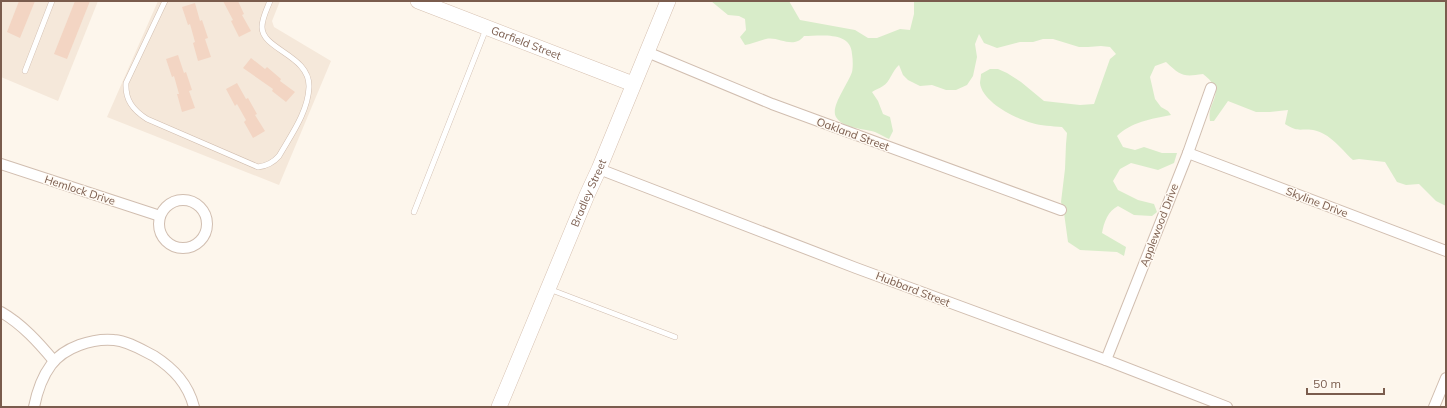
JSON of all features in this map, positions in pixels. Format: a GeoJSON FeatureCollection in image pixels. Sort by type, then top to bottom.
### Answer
{"type":"FeatureCollection","features":[{"type":"Feature","properties":{"kind":"main road","name":"Garfield Street"},"geometry":{"type":"LineString","coordinates":[[418,1],[633,84]]}},
{"type":"Feature","properties":{"kind":"main road","name":"Bradley Street"},"geometry":{"type":"LineString","coordinates":[[499,407],[668,1]]}},
{"type":"Feature","properties":{"kind":"street","name":"Oakland Street"},"geometry":{"type":"LineString","coordinates":[[647,52],[772,104],[1061,210]]}},
{"type":"Feature","properties":{"kind":"street","name":"Applewood Drive"},"geometry":{"type":"LineString","coordinates":[[1106,360],[1188,153],[1211,88]]}},
{"type":"Feature","properties":{"kind":"street","name":"Skyline Drive"},"geometry":{"type":"LineString","coordinates":[[1188,153],[1446,251]]}},
{"type":"Feature","properties":{"kind":"street","name":"Hemlock Drive"},"geometry":{"type":"LineString","coordinates":[[1,164],[160,216]]}},
{"type":"Feature","properties":{"kind":"street","name":"Hubbard Street"},"geometry":{"type":"LineString","coordinates":[[599,169],[856,268],[1106,360],[1227,407]]}},
{"type":"Feature","properties":{"kind":"street"},"geometry":{"type":"LineString","coordinates":[[184,199],[198,204],[204,210],[208,225],[202,240],[196,245],[188,248],[180,248],[172,246],[160,233],[160,216],[163,209],[169,204],[176,200],[184,199]]}},
{"type":"Feature","properties":{"kind":"street"},"geometry":{"type":"LineString","coordinates":[[1,312],[21,326],[54,361]]}},
{"type":"Feature","properties":{"kind":"street"},"geometry":{"type":"LineString","coordinates":[[34,407],[38,390],[54,361],[70,351],[90,342],[100,340],[115,340],[125,343],[144,350],[160,360],[183,381],[189,392],[194,407]]}},
{"type":"Feature","properties":{"kind":"street"},"geometry":{"type":"LineString","coordinates":[[1434,407],[1446,378]]}},
{"type":"Feature","properties":{"kind":"lane"},"geometry":{"type":"LineString","coordinates":[[26,71],[52,1]]}},
{"type":"Feature","properties":{"kind":"lane"},"geometry":{"type":"LineString","coordinates":[[165,1],[126,83],[125,92],[132,108],[146,119],[253,166],[262,167],[274,161],[279,156],[306,107],[309,87],[306,71],[298,62],[269,41],[263,33],[262,22],[270,1]]}},
{"type":"Feature","properties":{"kind":"lane"},"geometry":{"type":"LineString","coordinates":[[414,212],[486,28]]}},
{"type":"Feature","properties":{"kind":"lane"},"geometry":{"type":"LineString","coordinates":[[548,289],[675,337]]}},
{"type":"Feature","properties":{"kind":"shaded area"},"geometry":{"type":"Polygon","coordinates":[[[2,1],[98,1],[58,101],[1,77],[2,1]]]}},
{"type":"Feature","properties":{"kind":"shaded area"},"geometry":{"type":"Polygon","coordinates":[[[158,1],[280,1],[272,21],[274,27],[331,61],[279,185],[107,117],[158,1]]]}},
{"type":"Feature","properties":{"kind":"green space"},"geometry":{"type":"Polygon","coordinates":[[[711,1],[789,1],[800,20],[855,30],[868,38],[877,38],[900,29],[910,30],[914,14],[914,1],[1446,1],[1446,206],[1436,201],[1419,184],[1406,185],[1397,182],[1385,162],[1359,159],[1353,160],[1325,134],[1313,130],[1297,129],[1285,124],[1288,110],[1256,112],[1228,101],[1214,121],[1210,121],[1211,108],[1216,92],[1211,81],[1203,74],[1186,75],[1179,73],[1166,62],[1155,66],[1150,77],[1155,99],[1161,107],[1168,111],[1171,115],[1135,124],[1117,136],[1123,147],[1135,150],[1144,147],[1162,153],[1177,153],[1174,163],[1158,170],[1131,163],[1120,169],[1113,181],[1118,190],[1138,200],[1154,204],[1157,212],[1152,216],[1134,215],[1118,206],[1109,214],[1105,221],[1102,233],[1126,247],[1124,256],[1117,252],[1080,250],[1068,242],[1061,202],[1067,133],[1062,127],[1025,121],[1001,109],[987,97],[982,90],[980,83],[981,74],[990,69],[998,69],[1021,82],[1044,101],[1080,105],[1094,104],[1110,59],[1116,54],[1110,47],[1079,47],[1053,39],[1043,39],[1033,42],[1020,42],[997,48],[984,43],[979,34],[975,44],[977,57],[973,76],[967,85],[956,90],[946,90],[932,85],[920,86],[908,80],[903,75],[899,65],[882,87],[872,92],[878,101],[883,114],[890,117],[893,131],[889,139],[875,132],[854,128],[843,124],[836,117],[835,107],[852,72],[852,54],[846,41],[834,36],[804,36],[795,42],[766,39],[745,45],[740,37],[746,30],[745,19],[739,16],[728,15],[711,1]]]}},
{"type":"Feature","properties":{"kind":"building"},"geometry":{"type":"Polygon","coordinates":[[[19,1],[35,1],[20,38],[7,32],[19,1]]]}},
{"type":"Feature","properties":{"kind":"building"},"geometry":{"type":"Polygon","coordinates":[[[75,1],[90,1],[67,59],[54,54],[75,1]]]}},
{"type":"Feature","properties":{"kind":"building"},"geometry":{"type":"Polygon","coordinates":[[[223,1],[238,1],[244,14],[242,15],[251,31],[239,37],[231,21],[233,20],[223,1]]]}},
{"type":"Feature","properties":{"kind":"building"},"geometry":{"type":"Polygon","coordinates":[[[195,3],[200,21],[202,20],[208,38],[205,39],[211,57],[198,61],[190,24],[188,25],[182,7],[195,3]]]}},
{"type":"Feature","properties":{"kind":"building"},"geometry":{"type":"Polygon","coordinates":[[[178,55],[192,90],[189,91],[195,108],[182,112],[174,76],[172,77],[166,59],[178,55]]]}},
{"type":"Feature","properties":{"kind":"building"},"geometry":{"type":"Polygon","coordinates":[[[251,58],[265,69],[267,67],[281,79],[280,81],[295,92],[286,102],[272,91],[273,89],[243,68],[251,58]]]}},
{"type":"Feature","properties":{"kind":"building"},"geometry":{"type":"Polygon","coordinates":[[[237,83],[246,99],[248,98],[257,114],[255,115],[265,131],[253,138],[244,122],[246,120],[237,104],[235,106],[226,89],[237,83]]]}}]}
